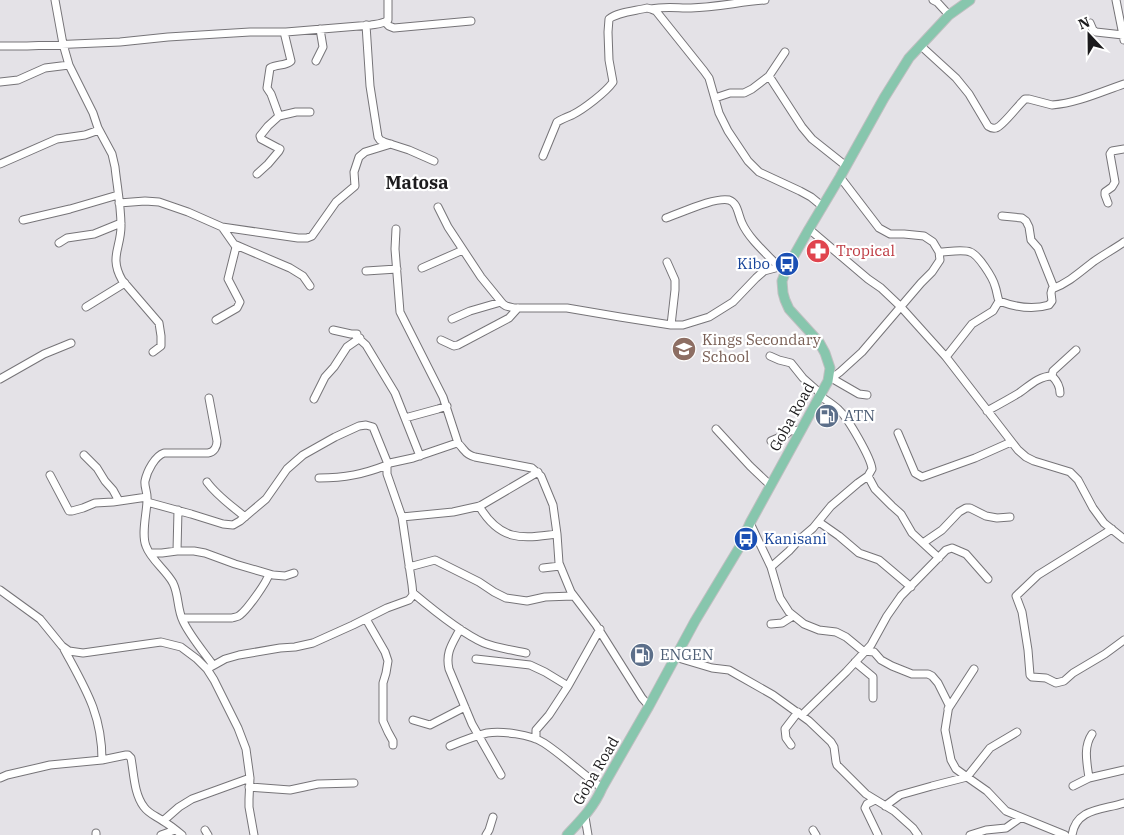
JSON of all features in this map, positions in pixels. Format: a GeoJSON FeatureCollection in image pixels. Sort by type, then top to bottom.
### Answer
{"type":"FeatureCollection","features":[{"type":"Feature","properties":{"kind":"main road","name":"Goba Road"},"geometry":{"type":"LineString","coordinates":[[566,835],[585,816],[598,799],[602,788],[738,548],[770,485],[830,380],[830,368],[825,352],[819,342],[789,308],[785,300],[782,282],[783,268],[809,229],[909,58],[949,15],[970,0]]}},
{"type":"Feature","properties":{"kind":"street"},"geometry":{"type":"LineString","coordinates":[[55,0],[69,65],[94,113],[98,130],[113,156],[116,167],[121,223],[121,234],[116,252],[118,272],[160,325],[161,346],[154,352]]}},
{"type":"Feature","properties":{"kind":"street"},"geometry":{"type":"LineString","coordinates":[[0,46],[120,42],[168,37],[284,32],[379,24],[388,19],[388,0]]}},
{"type":"Feature","properties":{"kind":"street"},"geometry":{"type":"LineString","coordinates":[[644,0],[649,8],[656,11],[670,27],[709,78],[719,113],[736,145],[753,166],[759,172],[800,191],[822,206]]}},
{"type":"Feature","properties":{"kind":"street"},"geometry":{"type":"LineString","coordinates":[[543,156],[557,122],[579,111],[614,82],[608,60],[608,19],[649,8],[690,8],[765,0]]}},
{"type":"Feature","properties":{"kind":"street"},"geometry":{"type":"LineString","coordinates":[[933,0],[949,15]]}},
{"type":"Feature","properties":{"kind":"street"},"geometry":{"type":"LineString","coordinates":[[1090,23],[1096,32],[1123,38],[1116,0]]}},
{"type":"Feature","properties":{"kind":"street"},"geometry":{"type":"LineString","coordinates":[[385,22],[388,26],[394,28],[471,21]]}},
{"type":"Feature","properties":{"kind":"street"},"geometry":{"type":"LineString","coordinates":[[366,25],[370,86],[377,135],[380,140],[410,150],[434,161]]}},
{"type":"Feature","properties":{"kind":"street"},"geometry":{"type":"LineString","coordinates":[[316,61],[323,48],[320,29]]}},
{"type":"Feature","properties":{"kind":"street"},"geometry":{"type":"LineString","coordinates":[[279,116],[267,88],[270,68],[288,64],[291,61],[284,32]]}},
{"type":"Feature","properties":{"kind":"street"},"geometry":{"type":"LineString","coordinates":[[921,46],[956,78],[969,94],[988,126],[994,129],[1000,126],[1024,99],[1052,105],[1076,100],[1124,84]]}},
{"type":"Feature","properties":{"kind":"street"},"geometry":{"type":"LineString","coordinates":[[715,98],[730,93],[744,94],[769,76],[785,52]]}},
{"type":"Feature","properties":{"kind":"street"},"geometry":{"type":"LineString","coordinates":[[0,82],[18,80],[47,68],[69,65]]}},
{"type":"Feature","properties":{"kind":"street"},"geometry":{"type":"LineString","coordinates":[[769,76],[812,139],[846,166]]}},
{"type":"Feature","properties":{"kind":"street"},"geometry":{"type":"LineString","coordinates":[[257,174],[280,149],[261,139],[260,136],[268,126],[279,116],[296,112],[310,112]]}},
{"type":"Feature","properties":{"kind":"street"},"geometry":{"type":"LineString","coordinates":[[0,164],[57,139],[83,135],[98,130]]}},
{"type":"Feature","properties":{"kind":"street"},"geometry":{"type":"LineString","coordinates":[[119,203],[159,202],[222,227],[298,238],[311,237],[338,200],[355,186],[354,172],[359,156],[365,152],[391,144]]}},
{"type":"Feature","properties":{"kind":"street"},"geometry":{"type":"LineString","coordinates":[[1108,203],[1105,192],[1115,182],[1110,154],[1112,151],[1124,149]]}},
{"type":"Feature","properties":{"kind":"street"},"geometry":{"type":"LineString","coordinates":[[840,177],[879,228],[890,234],[925,237],[933,242],[939,252],[939,262],[932,272],[862,352],[830,380],[859,394],[866,395]]}},
{"type":"Feature","properties":{"kind":"street"},"geometry":{"type":"LineString","coordinates":[[23,220],[118,195]]}},
{"type":"Feature","properties":{"kind":"street"},"geometry":{"type":"LineString","coordinates":[[666,218],[719,200],[730,200],[736,205],[741,222],[747,233],[783,268]]}},
{"type":"Feature","properties":{"kind":"street"},"geometry":{"type":"LineString","coordinates":[[438,207],[448,227],[481,277],[506,306],[518,308],[567,308],[620,318],[683,325],[703,320],[733,302],[760,274],[767,270],[783,268]]}},
{"type":"Feature","properties":{"kind":"street"},"geometry":{"type":"LineString","coordinates":[[1002,216],[1022,218],[1026,221],[1031,240],[1038,248],[1054,288]]}},
{"type":"Feature","properties":{"kind":"street"},"geometry":{"type":"LineString","coordinates":[[58,243],[66,238],[94,234],[121,223]]}},
{"type":"Feature","properties":{"kind":"street"},"geometry":{"type":"LineString","coordinates":[[222,227],[236,245],[290,268],[303,276],[310,286]]}},
{"type":"Feature","properties":{"kind":"street"},"geometry":{"type":"LineString","coordinates":[[396,229],[395,249],[400,312],[447,406],[458,443],[466,452],[475,457],[532,468],[543,478],[553,505],[560,566],[573,596],[600,629],[638,692],[649,706]]}},
{"type":"Feature","properties":{"kind":"street"},"geometry":{"type":"LineString","coordinates":[[809,229],[881,288],[901,307],[946,357],[1011,442],[1026,457],[1070,472],[1078,480],[1097,515],[1124,539]]}},
{"type":"Feature","properties":{"kind":"street"},"geometry":{"type":"LineString","coordinates":[[999,301],[1010,306],[1047,306],[1051,303],[1051,291],[1054,288],[1071,280],[1124,242]]}},
{"type":"Feature","properties":{"kind":"street"},"geometry":{"type":"LineString","coordinates":[[216,320],[237,308],[240,302],[228,279],[235,256],[236,245]]}},
{"type":"Feature","properties":{"kind":"street"},"geometry":{"type":"LineString","coordinates":[[422,268],[463,250]]}},
{"type":"Feature","properties":{"kind":"street"},"geometry":{"type":"LineString","coordinates":[[939,252],[966,251],[975,254],[991,277],[999,301],[993,311],[972,324],[946,357]]}},
{"type":"Feature","properties":{"kind":"street"},"geometry":{"type":"LineString","coordinates":[[667,262],[675,280],[676,290],[671,325]]}},
{"type":"Feature","properties":{"kind":"street"},"geometry":{"type":"LineString","coordinates":[[366,271],[398,269]]}},
{"type":"Feature","properties":{"kind":"street"},"geometry":{"type":"LineString","coordinates":[[86,307],[125,283]]}},
{"type":"Feature","properties":{"kind":"street"},"geometry":{"type":"LineString","coordinates":[[452,319],[470,311],[501,302]]}},
{"type":"Feature","properties":{"kind":"street"},"geometry":{"type":"LineString","coordinates":[[441,340],[454,346],[458,345],[509,318],[518,308]]}},
{"type":"Feature","properties":{"kind":"street"},"geometry":{"type":"LineString","coordinates":[[333,330],[357,334],[356,336],[366,345],[395,393],[420,456]]}},
{"type":"Feature","properties":{"kind":"street"},"geometry":{"type":"LineString","coordinates":[[314,399],[325,376],[334,367],[347,347],[360,338]]}},
{"type":"Feature","properties":{"kind":"street"},"geometry":{"type":"LineString","coordinates":[[0,379],[44,354],[71,343]]}},
{"type":"Feature","properties":{"kind":"street"},"geometry":{"type":"LineString","coordinates":[[1052,376],[1053,371],[1076,350]]}},
{"type":"Feature","properties":{"kind":"street"},"geometry":{"type":"LineString","coordinates":[[770,356],[791,362],[803,378],[838,409],[847,419],[872,469],[868,476],[832,506],[819,522],[770,567]]}},
{"type":"Feature","properties":{"kind":"street"},"geometry":{"type":"LineString","coordinates":[[987,411],[1043,377],[1052,376]]}},
{"type":"Feature","properties":{"kind":"street"},"geometry":{"type":"LineString","coordinates":[[1052,376],[1059,386],[1060,393]]}},
{"type":"Feature","properties":{"kind":"street"},"geometry":{"type":"LineString","coordinates":[[209,398],[217,441],[216,447],[212,452],[208,453],[164,453],[156,458],[145,481],[147,500],[145,540],[150,553],[173,584],[182,618],[210,667],[214,680],[238,728],[246,750],[250,778],[249,807],[254,835]]}},
{"type":"Feature","properties":{"kind":"street"},"geometry":{"type":"LineString","coordinates":[[405,418],[447,406]]}},
{"type":"Feature","properties":{"kind":"street"},"geometry":{"type":"LineString","coordinates":[[50,475],[69,510],[72,511],[94,503],[147,500],[228,525],[236,524],[266,498],[287,468],[299,458],[335,437],[362,425],[369,425],[373,428],[388,465],[386,471],[402,517],[412,597],[313,643],[304,646],[239,655],[225,659],[210,667]]}},
{"type":"Feature","properties":{"kind":"street"},"geometry":{"type":"LineString","coordinates":[[716,430],[770,485]]}},
{"type":"Feature","properties":{"kind":"street"},"geometry":{"type":"LineString","coordinates":[[771,442],[785,435],[790,430],[801,430]]}},
{"type":"Feature","properties":{"kind":"street"},"geometry":{"type":"LineString","coordinates":[[898,433],[915,473],[922,477],[968,461],[1011,442]]}},
{"type":"Feature","properties":{"kind":"street"},"geometry":{"type":"LineString","coordinates":[[319,478],[355,476],[458,443]]}},
{"type":"Feature","properties":{"kind":"street"},"geometry":{"type":"LineString","coordinates":[[84,455],[97,468],[119,501]]}},
{"type":"Feature","properties":{"kind":"street"},"geometry":{"type":"LineString","coordinates":[[402,517],[453,512],[479,506],[538,472]]}},
{"type":"Feature","properties":{"kind":"street"},"geometry":{"type":"LineString","coordinates":[[868,476],[875,489],[901,514],[910,531],[939,558]]}},
{"type":"Feature","properties":{"kind":"street"},"geometry":{"type":"LineString","coordinates":[[207,482],[226,502],[245,517]]}},
{"type":"Feature","properties":{"kind":"street"},"geometry":{"type":"LineString","coordinates":[[479,506],[486,519],[510,536],[557,534]]}},
{"type":"Feature","properties":{"kind":"street"},"geometry":{"type":"LineString","coordinates":[[923,543],[942,530],[959,512],[966,508],[986,516],[997,518],[1010,517]]}},
{"type":"Feature","properties":{"kind":"street"},"geometry":{"type":"LineString","coordinates":[[177,551],[178,510]]}},
{"type":"Feature","properties":{"kind":"street"},"geometry":{"type":"LineString","coordinates":[[819,522],[859,553],[880,560],[911,587]]}},
{"type":"Feature","properties":{"kind":"street"},"geometry":{"type":"LineString","coordinates":[[750,523],[770,567],[782,601],[793,616],[804,624],[819,630],[839,633],[864,651],[874,652],[892,666],[912,674],[928,674],[932,676],[938,683],[948,706],[945,726],[951,760],[956,768],[987,792],[1006,811],[1065,835]]}},
{"type":"Feature","properties":{"kind":"street"},"geometry":{"type":"LineString","coordinates":[[1112,529],[1038,575],[1016,596],[1022,612],[1030,675],[1032,677],[1046,678],[1056,683],[1064,681],[1073,672],[1105,654],[1124,640]]}},
{"type":"Feature","properties":{"kind":"street"},"geometry":{"type":"LineString","coordinates":[[791,745],[786,738],[785,729],[871,645],[901,596],[948,548],[966,554],[988,579]]}},
{"type":"Feature","properties":{"kind":"street"},"geometry":{"type":"LineString","coordinates":[[150,553],[194,551],[206,553],[269,574],[281,576],[294,573]]}},
{"type":"Feature","properties":{"kind":"street"},"geometry":{"type":"LineString","coordinates":[[409,568],[435,560],[479,582],[499,595],[512,600],[527,601],[545,597],[573,596]]}},
{"type":"Feature","properties":{"kind":"street"},"geometry":{"type":"LineString","coordinates":[[543,568],[560,566]]}},
{"type":"Feature","properties":{"kind":"street"},"geometry":{"type":"LineString","coordinates":[[182,618],[232,618],[240,615],[264,585],[269,574]]}},
{"type":"Feature","properties":{"kind":"street"},"geometry":{"type":"LineString","coordinates":[[0,590],[40,619],[64,648],[96,712],[102,744],[102,760]]}},
{"type":"Feature","properties":{"kind":"street"},"geometry":{"type":"LineString","coordinates":[[413,593],[435,612],[483,642],[526,653]]}},
{"type":"Feature","properties":{"kind":"street"},"geometry":{"type":"LineString","coordinates":[[771,624],[782,623],[793,616]]}},
{"type":"Feature","properties":{"kind":"street"},"geometry":{"type":"LineString","coordinates":[[366,619],[385,652],[388,661],[383,683],[384,721],[393,745]]}},
{"type":"Feature","properties":{"kind":"street"},"geometry":{"type":"LineString","coordinates":[[460,629],[449,651],[447,660],[449,671],[472,724],[501,775]]}},
{"type":"Feature","properties":{"kind":"street"},"geometry":{"type":"LineString","coordinates":[[536,738],[535,732],[537,728],[549,715],[568,686],[600,629]]}},
{"type":"Feature","properties":{"kind":"street"},"geometry":{"type":"LineString","coordinates":[[64,648],[73,652],[83,653],[165,642],[181,647],[210,667]]}},
{"type":"Feature","properties":{"kind":"street"},"geometry":{"type":"LineString","coordinates":[[675,658],[712,668],[731,670],[769,692],[800,714],[832,743],[836,762],[866,794],[894,811],[918,835]]}},
{"type":"Feature","properties":{"kind":"street"},"geometry":{"type":"LineString","coordinates":[[476,659],[533,666],[568,686]]}},
{"type":"Feature","properties":{"kind":"street"},"geometry":{"type":"LineString","coordinates":[[855,662],[873,676],[873,698]]}},
{"type":"Feature","properties":{"kind":"street"},"geometry":{"type":"LineString","coordinates":[[948,710],[974,669]]}},
{"type":"Feature","properties":{"kind":"street"},"geometry":{"type":"LineString","coordinates":[[413,720],[430,724],[465,707]]}},
{"type":"Feature","properties":{"kind":"street"},"geometry":{"type":"LineString","coordinates":[[885,806],[900,795],[967,777],[990,748],[1017,732]]}},
{"type":"Feature","properties":{"kind":"street"},"geometry":{"type":"LineString","coordinates":[[450,746],[489,733],[513,733],[536,738],[602,788]]}},
{"type":"Feature","properties":{"kind":"street"},"geometry":{"type":"LineString","coordinates":[[1089,778],[1086,757],[1088,740],[1092,734]]}},
{"type":"Feature","properties":{"kind":"street"},"geometry":{"type":"LineString","coordinates":[[0,778],[50,766],[102,760],[126,755],[131,758],[136,788],[142,804],[149,812],[182,835]]}},
{"type":"Feature","properties":{"kind":"street"},"geometry":{"type":"LineString","coordinates":[[1073,786],[1089,778],[1124,770]]}},
{"type":"Feature","properties":{"kind":"street"},"geometry":{"type":"LineString","coordinates":[[163,821],[192,799],[250,778]]}},
{"type":"Feature","properties":{"kind":"street"},"geometry":{"type":"LineString","coordinates":[[249,786],[290,790],[318,784],[354,783]]}},
{"type":"Feature","properties":{"kind":"street"},"geometry":{"type":"LineString","coordinates":[[875,800],[867,804],[865,808],[878,835]]}},
{"type":"Feature","properties":{"kind":"street"},"geometry":{"type":"LineString","coordinates":[[1072,835],[1075,824],[1084,814],[1124,803]]}},
{"type":"Feature","properties":{"kind":"street"},"geometry":{"type":"LineString","coordinates":[[486,835],[493,816]]}},
{"type":"Feature","properties":{"kind":"street"},"geometry":{"type":"LineString","coordinates":[[585,816],[588,835]]}},
{"type":"Feature","properties":{"kind":"street"},"geometry":{"type":"LineString","coordinates":[[970,835],[986,830],[1006,828],[1020,818]]}},
{"type":"Feature","properties":{"kind":"street"},"geometry":{"type":"LineString","coordinates":[[161,835],[175,830]]}},
{"type":"Feature","properties":{"kind":"place","name":"Tropical"},"geometry":{"type":"Point","coordinates":[818,251]}},
{"type":"Feature","properties":{"kind":"place","name":"Kibo"},"geometry":{"type":"Point","coordinates":[787,264]}},
{"type":"Feature","properties":{"kind":"place","name":"Kings Secondary School"},"geometry":{"type":"Point","coordinates":[684,349]}},
{"type":"Feature","properties":{"kind":"place","name":"ATN"},"geometry":{"type":"Point","coordinates":[827,416]}},
{"type":"Feature","properties":{"kind":"place","name":"Kanisani"},"geometry":{"type":"Point","coordinates":[746,539]}},
{"type":"Feature","properties":{"kind":"place","name":"ENGEN"},"geometry":{"type":"Point","coordinates":[642,655]}},
{"type":"Feature","properties":{"kind":"district","name":"Matosa"},"geometry":{"type":"Point","coordinates":[417,183]}}]}
